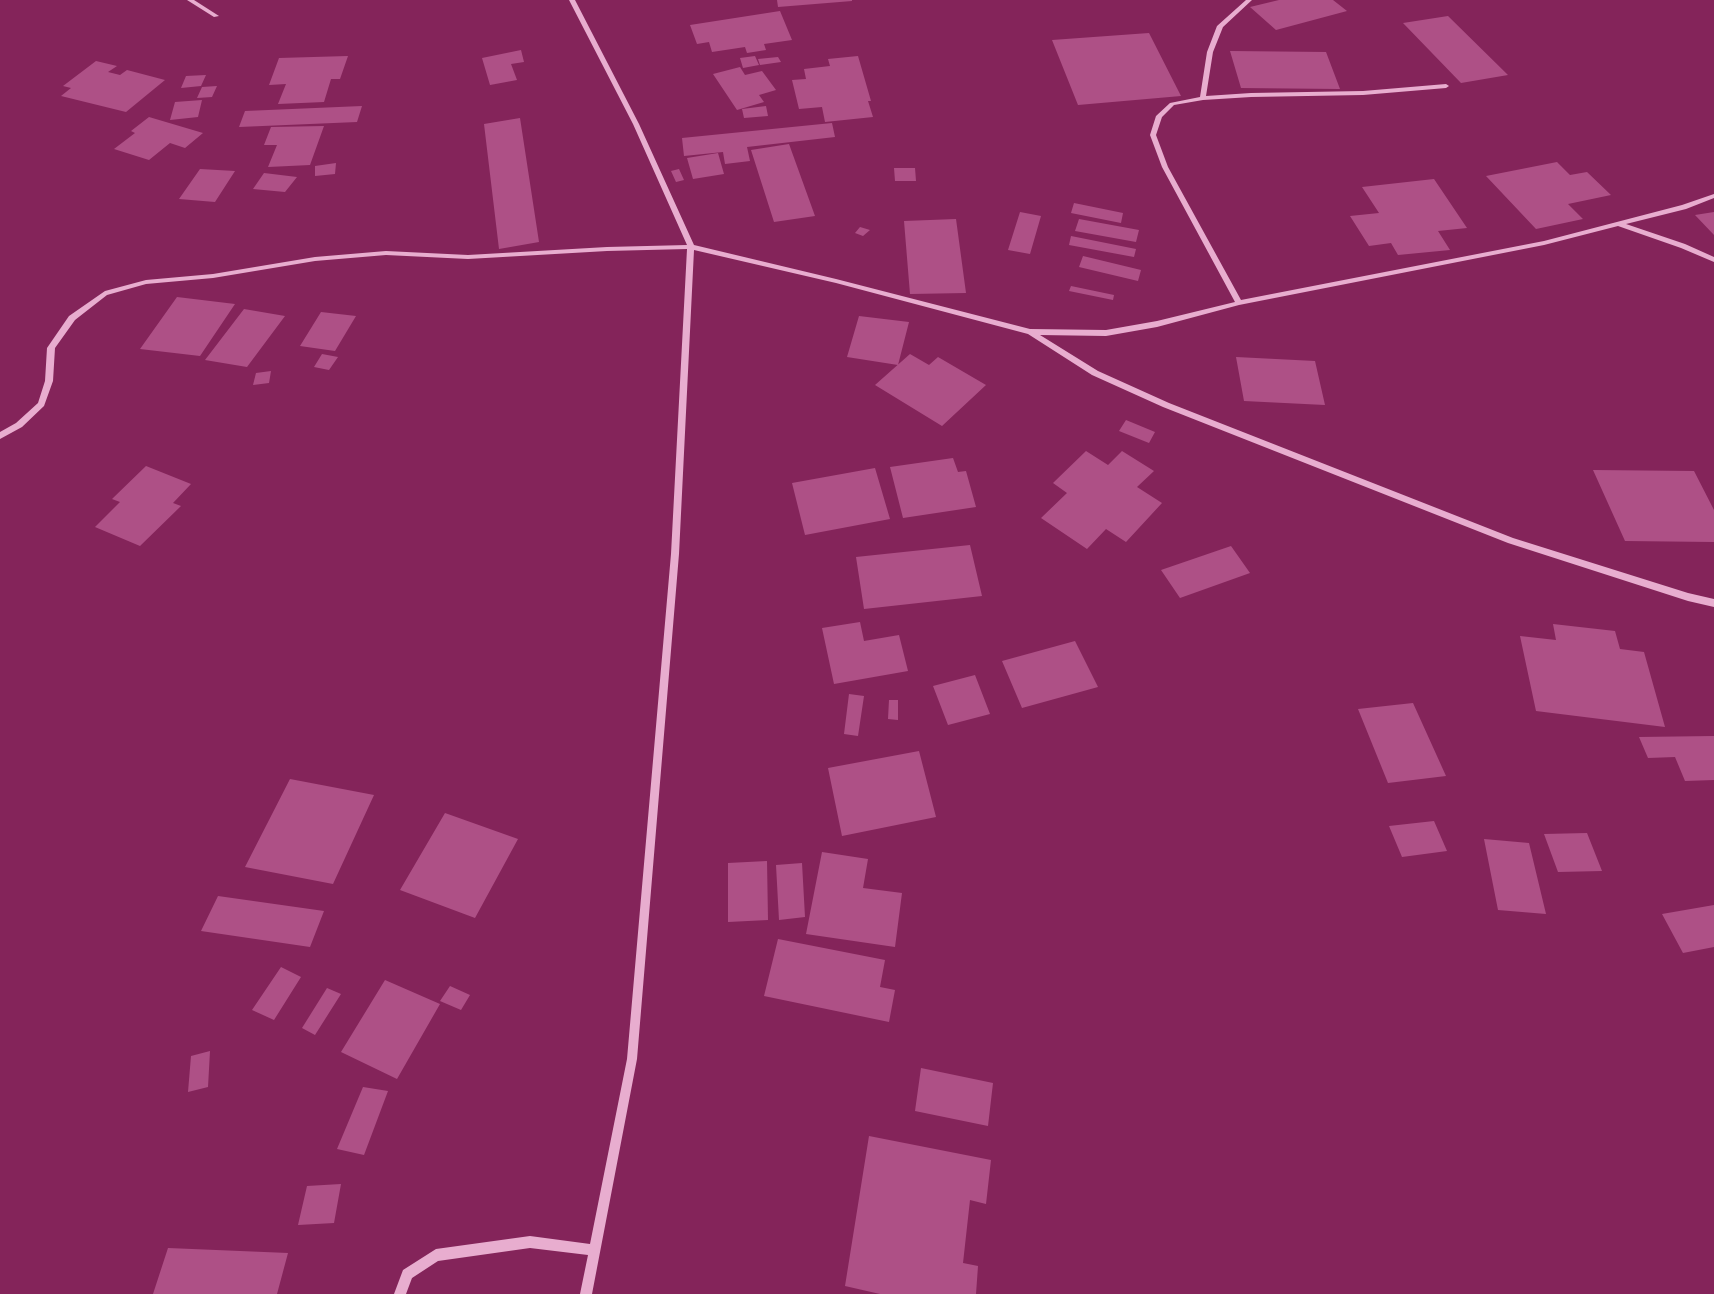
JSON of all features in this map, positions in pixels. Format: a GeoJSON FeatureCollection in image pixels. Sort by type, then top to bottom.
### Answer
{"type":"FeatureCollection","features":[{"type":"Feature","properties":{"kind":"street"},"geometry":{"type":"LineString","coordinates":[[190,0],[216,16]]}},
{"type":"Feature","properties":{"kind":"street"},"geometry":{"type":"LineString","coordinates":[[572,0],[636,124],[691,247],[675,554],[632,1059],[586,1294]]}},
{"type":"Feature","properties":{"kind":"street"},"geometry":{"type":"LineString","coordinates":[[1203,98],[1210,52],[1220,26],[1249,0]]}},
{"type":"Feature","properties":{"kind":"street"},"geometry":{"type":"LineString","coordinates":[[1239,303],[1165,167],[1153,135],[1159,116],[1172,104],[1203,98],[1363,93],[1446,86]]}},
{"type":"Feature","properties":{"kind":"street"},"geometry":{"type":"LineString","coordinates":[[0,436],[19,425],[41,404],[49,382],[52,348],[72,318],[105,293],[146,282],[214,276],[315,260],[386,253],[468,257],[607,249],[691,247],[836,281],[1030,332],[1106,333],[1157,324],[1239,303],[1544,243],[1684,207],[1714,196]]}},
{"type":"Feature","properties":{"kind":"street"},"geometry":{"type":"LineString","coordinates":[[1618,224],[1682,246],[1714,260]]}},
{"type":"Feature","properties":{"kind":"street"},"geometry":{"type":"LineString","coordinates":[[1030,332],[1096,373],[1166,406],[1512,541],[1679,594],[1714,603]]}},
{"type":"Feature","properties":{"kind":"street"},"geometry":{"type":"LineString","coordinates":[[400,1294],[407,1274],[436,1255],[530,1242],[594,1250]]}},
{"type":"Feature","properties":{"kind":"building"},"geometry":{"type":"Polygon","coordinates":[[[777,0],[852,0],[852,1],[778,7],[777,0]]]}},
{"type":"Feature","properties":{"kind":"building"},"geometry":{"type":"Polygon","coordinates":[[[1279,0],[1333,0],[1347,11],[1276,30],[1250,7],[1279,0]]]}},
{"type":"Feature","properties":{"kind":"building"},"geometry":{"type":"Polygon","coordinates":[[[780,11],[792,40],[764,44],[766,50],[747,53],[745,47],[712,52],[709,42],[697,44],[690,25],[780,11]]]}},
{"type":"Feature","properties":{"kind":"building"},"geometry":{"type":"Polygon","coordinates":[[[1448,16],[1508,75],[1461,83],[1403,23],[1448,16]]]}},
{"type":"Feature","properties":{"kind":"building"},"geometry":{"type":"Polygon","coordinates":[[[1149,33],[1181,96],[1078,105],[1052,40],[1149,33]]]}},
{"type":"Feature","properties":{"kind":"building"},"geometry":{"type":"Polygon","coordinates":[[[521,50],[524,62],[511,64],[517,80],[490,85],[482,58],[521,50]]]}},
{"type":"Feature","properties":{"kind":"building"},"geometry":{"type":"Polygon","coordinates":[[[1230,51],[1326,52],[1340,89],[1241,88],[1230,51]]]}},
{"type":"Feature","properties":{"kind":"building"},"geometry":{"type":"Polygon","coordinates":[[[348,56],[340,79],[331,79],[324,102],[278,104],[286,84],[269,85],[279,58],[348,56]]]}},
{"type":"Feature","properties":{"kind":"building"},"geometry":{"type":"Polygon","coordinates":[[[755,56],[759,65],[743,68],[740,58],[755,56]]]}},
{"type":"Feature","properties":{"kind":"building"},"geometry":{"type":"Polygon","coordinates":[[[858,56],[871,101],[868,101],[873,117],[825,122],[822,107],[799,109],[792,80],[806,79],[804,69],[830,66],[828,59],[858,56]]]}},
{"type":"Feature","properties":{"kind":"building"},"geometry":{"type":"Polygon","coordinates":[[[778,57],[781,62],[760,65],[758,59],[778,57]]]}},
{"type":"Feature","properties":{"kind":"building"},"geometry":{"type":"Polygon","coordinates":[[[96,61],[117,66],[108,72],[120,75],[127,70],[165,80],[126,112],[61,96],[71,88],[63,86],[96,61]]]}},
{"type":"Feature","properties":{"kind":"building"},"geometry":{"type":"Polygon","coordinates":[[[740,67],[745,75],[762,71],[776,90],[759,95],[764,102],[737,110],[713,74],[740,67]]]}},
{"type":"Feature","properties":{"kind":"building"},"geometry":{"type":"Polygon","coordinates":[[[206,75],[201,86],[181,88],[186,76],[206,75]]]}},
{"type":"Feature","properties":{"kind":"building"},"geometry":{"type":"Polygon","coordinates":[[[217,86],[212,97],[197,98],[202,87],[217,86]]]}},
{"type":"Feature","properties":{"kind":"building"},"geometry":{"type":"Polygon","coordinates":[[[202,100],[198,117],[170,120],[175,102],[202,100]]]}},
{"type":"Feature","properties":{"kind":"building"},"geometry":{"type":"Polygon","coordinates":[[[362,106],[357,122],[239,127],[245,111],[362,106]]]}},
{"type":"Feature","properties":{"kind":"building"},"geometry":{"type":"Polygon","coordinates":[[[766,106],[768,116],[744,118],[742,109],[766,106]]]}},
{"type":"Feature","properties":{"kind":"building"},"geometry":{"type":"Polygon","coordinates":[[[149,117],[203,133],[185,148],[170,143],[149,160],[114,149],[135,133],[131,131],[149,117]]]}},
{"type":"Feature","properties":{"kind":"building"},"geometry":{"type":"Polygon","coordinates":[[[520,118],[539,242],[499,249],[484,124],[520,118]]]}},
{"type":"Feature","properties":{"kind":"building"},"geometry":{"type":"Polygon","coordinates":[[[832,123],[835,137],[747,147],[750,161],[725,164],[723,152],[684,156],[682,138],[832,123]]]}},
{"type":"Feature","properties":{"kind":"building"},"geometry":{"type":"Polygon","coordinates":[[[324,126],[310,165],[268,167],[277,145],[264,145],[271,127],[324,126]]]}},
{"type":"Feature","properties":{"kind":"building"},"geometry":{"type":"Polygon","coordinates":[[[789,144],[815,216],[774,222],[751,150],[789,144]]]}},
{"type":"Feature","properties":{"kind":"building"},"geometry":{"type":"Polygon","coordinates":[[[718,153],[724,174],[693,179],[687,158],[718,153]]]}},
{"type":"Feature","properties":{"kind":"building"},"geometry":{"type":"Polygon","coordinates":[[[1557,162],[1570,175],[1587,172],[1611,195],[1568,204],[1583,219],[1536,229],[1486,176],[1557,162]]]}},
{"type":"Feature","properties":{"kind":"building"},"geometry":{"type":"Polygon","coordinates":[[[336,163],[335,174],[315,176],[315,166],[336,163]]]}},
{"type":"Feature","properties":{"kind":"building"},"geometry":{"type":"Polygon","coordinates":[[[894,168],[915,168],[916,181],[895,181],[894,168]]]}},
{"type":"Feature","properties":{"kind":"building"},"geometry":{"type":"Polygon","coordinates":[[[200,169],[235,171],[215,202],[179,199],[200,169]]]}},
{"type":"Feature","properties":{"kind":"building"},"geometry":{"type":"Polygon","coordinates":[[[679,169],[684,180],[676,182],[671,171],[679,169]]]}},
{"type":"Feature","properties":{"kind":"building"},"geometry":{"type":"Polygon","coordinates":[[[264,173],[297,177],[285,192],[253,189],[264,173]]]}},
{"type":"Feature","properties":{"kind":"building"},"geometry":{"type":"Polygon","coordinates":[[[1434,179],[1467,228],[1438,231],[1450,250],[1398,255],[1391,243],[1369,246],[1350,216],[1379,213],[1362,187],[1434,179]]]}},
{"type":"Feature","properties":{"kind":"building"},"geometry":{"type":"Polygon","coordinates":[[[1074,203],[1123,213],[1121,223],[1071,213],[1074,203]]]}},
{"type":"Feature","properties":{"kind":"building"},"geometry":{"type":"Polygon","coordinates":[[[1020,212],[1041,216],[1030,254],[1008,250],[1020,212]]]}},
{"type":"Feature","properties":{"kind":"building"},"geometry":{"type":"Polygon","coordinates":[[[1714,212],[1714,235],[1695,215],[1714,212]]]}},
{"type":"Feature","properties":{"kind":"building"},"geometry":{"type":"Polygon","coordinates":[[[956,219],[966,293],[910,294],[904,221],[956,219]]]}},
{"type":"Feature","properties":{"kind":"building"},"geometry":{"type":"Polygon","coordinates":[[[1079,219],[1139,230],[1136,242],[1075,231],[1079,219]]]}},
{"type":"Feature","properties":{"kind":"building"},"geometry":{"type":"Polygon","coordinates":[[[860,227],[870,230],[863,236],[855,233],[860,227]]]}},
{"type":"Feature","properties":{"kind":"building"},"geometry":{"type":"Polygon","coordinates":[[[1071,236],[1136,249],[1134,257],[1069,245],[1071,236]]]}},
{"type":"Feature","properties":{"kind":"building"},"geometry":{"type":"Polygon","coordinates":[[[1083,256],[1141,270],[1138,281],[1079,267],[1083,256]]]}},
{"type":"Feature","properties":{"kind":"building"},"geometry":{"type":"Polygon","coordinates":[[[1071,286],[1114,295],[1113,300],[1069,291],[1071,286]]]}},
{"type":"Feature","properties":{"kind":"building"},"geometry":{"type":"Polygon","coordinates":[[[177,297],[235,304],[200,356],[140,349],[177,297]]]}},
{"type":"Feature","properties":{"kind":"building"},"geometry":{"type":"Polygon","coordinates":[[[244,309],[285,316],[247,367],[205,360],[244,309]]]}},
{"type":"Feature","properties":{"kind":"building"},"geometry":{"type":"Polygon","coordinates":[[[321,312],[356,316],[335,351],[300,346],[321,312]]]}},
{"type":"Feature","properties":{"kind":"building"},"geometry":{"type":"Polygon","coordinates":[[[859,316],[909,322],[898,365],[847,357],[859,316]]]}},
{"type":"Feature","properties":{"kind":"building"},"geometry":{"type":"Polygon","coordinates":[[[322,354],[338,357],[329,370],[314,367],[322,354]]]}},
{"type":"Feature","properties":{"kind":"building"},"geometry":{"type":"Polygon","coordinates":[[[910,354],[929,365],[938,357],[986,385],[942,426],[875,385],[910,354]]]}},
{"type":"Feature","properties":{"kind":"building"},"geometry":{"type":"Polygon","coordinates":[[[1236,357],[1315,361],[1325,405],[1244,401],[1236,357]]]}},
{"type":"Feature","properties":{"kind":"building"},"geometry":{"type":"Polygon","coordinates":[[[271,371],[269,383],[253,385],[256,373],[271,371]]]}},
{"type":"Feature","properties":{"kind":"building"},"geometry":{"type":"Polygon","coordinates":[[[1126,420],[1155,432],[1149,443],[1119,431],[1126,420]]]}},
{"type":"Feature","properties":{"kind":"building"},"geometry":{"type":"Polygon","coordinates":[[[1086,451],[1108,465],[1122,451],[1154,471],[1137,487],[1162,503],[1126,542],[1106,529],[1087,549],[1041,518],[1067,493],[1053,483],[1086,451]]]}},
{"type":"Feature","properties":{"kind":"building"},"geometry":{"type":"Polygon","coordinates":[[[953,458],[958,472],[966,471],[976,507],[903,518],[890,467],[953,458]]]}},
{"type":"Feature","properties":{"kind":"building"},"geometry":{"type":"Polygon","coordinates":[[[146,466],[191,484],[173,503],[181,506],[140,546],[95,527],[120,502],[112,499],[146,466]]]}},
{"type":"Feature","properties":{"kind":"building"},"geometry":{"type":"Polygon","coordinates":[[[875,468],[890,519],[805,535],[792,483],[875,468]]]}},
{"type":"Feature","properties":{"kind":"building"},"geometry":{"type":"Polygon","coordinates":[[[1593,470],[1694,471],[1714,510],[1714,542],[1625,541],[1593,470]]]}},
{"type":"Feature","properties":{"kind":"building"},"geometry":{"type":"Polygon","coordinates":[[[970,545],[982,596],[864,609],[856,557],[970,545]]]}},
{"type":"Feature","properties":{"kind":"building"},"geometry":{"type":"Polygon","coordinates":[[[1231,546],[1250,573],[1180,598],[1161,570],[1231,546]]]}},
{"type":"Feature","properties":{"kind":"building"},"geometry":{"type":"Polygon","coordinates":[[[860,622],[864,641],[899,635],[908,671],[834,684],[822,628],[860,622]]]}},
{"type":"Feature","properties":{"kind":"building"},"geometry":{"type":"Polygon","coordinates":[[[1553,624],[1615,631],[1620,649],[1644,652],[1665,727],[1536,711],[1520,636],[1556,640],[1553,624]]]}},
{"type":"Feature","properties":{"kind":"building"},"geometry":{"type":"Polygon","coordinates":[[[1075,641],[1098,687],[1022,708],[1002,661],[1075,641]]]}},
{"type":"Feature","properties":{"kind":"building"},"geometry":{"type":"Polygon","coordinates":[[[975,675],[990,714],[948,725],[933,686],[975,675]]]}},
{"type":"Feature","properties":{"kind":"building"},"geometry":{"type":"Polygon","coordinates":[[[849,694],[864,696],[858,736],[844,734],[849,694]]]}},
{"type":"Feature","properties":{"kind":"building"},"geometry":{"type":"Polygon","coordinates":[[[889,700],[898,700],[898,720],[888,719],[889,700]]]}},
{"type":"Feature","properties":{"kind":"building"},"geometry":{"type":"Polygon","coordinates":[[[1413,703],[1446,776],[1388,783],[1358,709],[1413,703]]]}},
{"type":"Feature","properties":{"kind":"building"},"geometry":{"type":"Polygon","coordinates":[[[1714,736],[1714,780],[1685,781],[1675,757],[1648,758],[1639,737],[1714,736]]]}},
{"type":"Feature","properties":{"kind":"building"},"geometry":{"type":"Polygon","coordinates":[[[919,751],[936,817],[842,836],[828,768],[919,751]]]}},
{"type":"Feature","properties":{"kind":"building"},"geometry":{"type":"Polygon","coordinates":[[[290,779],[374,795],[333,884],[245,867],[290,779]]]}},
{"type":"Feature","properties":{"kind":"building"},"geometry":{"type":"Polygon","coordinates":[[[445,813],[518,839],[475,918],[400,890],[445,813]]]}},
{"type":"Feature","properties":{"kind":"building"},"geometry":{"type":"Polygon","coordinates":[[[1434,821],[1447,851],[1402,857],[1389,826],[1434,821]]]}},
{"type":"Feature","properties":{"kind":"building"},"geometry":{"type":"Polygon","coordinates":[[[1587,833],[1602,871],[1558,872],[1544,834],[1587,833]]]}},
{"type":"Feature","properties":{"kind":"building"},"geometry":{"type":"Polygon","coordinates":[[[1484,839],[1529,843],[1546,914],[1498,910],[1484,839]]]}},
{"type":"Feature","properties":{"kind":"building"},"geometry":{"type":"Polygon","coordinates":[[[822,852],[868,859],[863,888],[902,893],[895,947],[806,934],[822,852]]]}},
{"type":"Feature","properties":{"kind":"building"},"geometry":{"type":"Polygon","coordinates":[[[767,861],[768,920],[728,922],[728,863],[767,861]]]}},
{"type":"Feature","properties":{"kind":"building"},"geometry":{"type":"Polygon","coordinates":[[[802,863],[805,917],[779,920],[776,865],[802,863]]]}},
{"type":"Feature","properties":{"kind":"building"},"geometry":{"type":"Polygon","coordinates":[[[218,896],[324,911],[310,947],[201,931],[218,896]]]}},
{"type":"Feature","properties":{"kind":"building"},"geometry":{"type":"Polygon","coordinates":[[[1714,905],[1714,947],[1683,953],[1662,914],[1714,905]]]}},
{"type":"Feature","properties":{"kind":"building"},"geometry":{"type":"Polygon","coordinates":[[[778,939],[885,960],[880,987],[895,990],[889,1022],[764,996],[778,939]]]}},
{"type":"Feature","properties":{"kind":"building"},"geometry":{"type":"Polygon","coordinates":[[[281,967],[301,977],[274,1020],[252,1010],[281,967]]]}},
{"type":"Feature","properties":{"kind":"building"},"geometry":{"type":"Polygon","coordinates":[[[385,980],[440,1004],[397,1079],[341,1052],[385,980]]]}},
{"type":"Feature","properties":{"kind":"building"},"geometry":{"type":"Polygon","coordinates":[[[450,986],[470,995],[461,1010],[440,1001],[450,986]]]}},
{"type":"Feature","properties":{"kind":"building"},"geometry":{"type":"Polygon","coordinates":[[[327,988],[341,994],[315,1035],[302,1028],[327,988]]]}},
{"type":"Feature","properties":{"kind":"building"},"geometry":{"type":"Polygon","coordinates":[[[210,1051],[208,1087],[188,1092],[191,1056],[210,1051]]]}},
{"type":"Feature","properties":{"kind":"building"},"geometry":{"type":"Polygon","coordinates":[[[921,1068],[993,1083],[988,1126],[915,1111],[921,1068]]]}},
{"type":"Feature","properties":{"kind":"building"},"geometry":{"type":"Polygon","coordinates":[[[363,1087],[388,1091],[364,1155],[337,1149],[363,1087]]]}},
{"type":"Feature","properties":{"kind":"building"},"geometry":{"type":"Polygon","coordinates":[[[869,1136],[991,1160],[986,1204],[970,1200],[963,1263],[978,1266],[976,1294],[880,1294],[845,1286],[869,1136]]]}},
{"type":"Feature","properties":{"kind":"building"},"geometry":{"type":"Polygon","coordinates":[[[341,1184],[334,1223],[298,1225],[307,1186],[341,1184]]]}},
{"type":"Feature","properties":{"kind":"building"},"geometry":{"type":"Polygon","coordinates":[[[168,1248],[288,1253],[277,1294],[153,1294],[168,1248]]]}}]}
